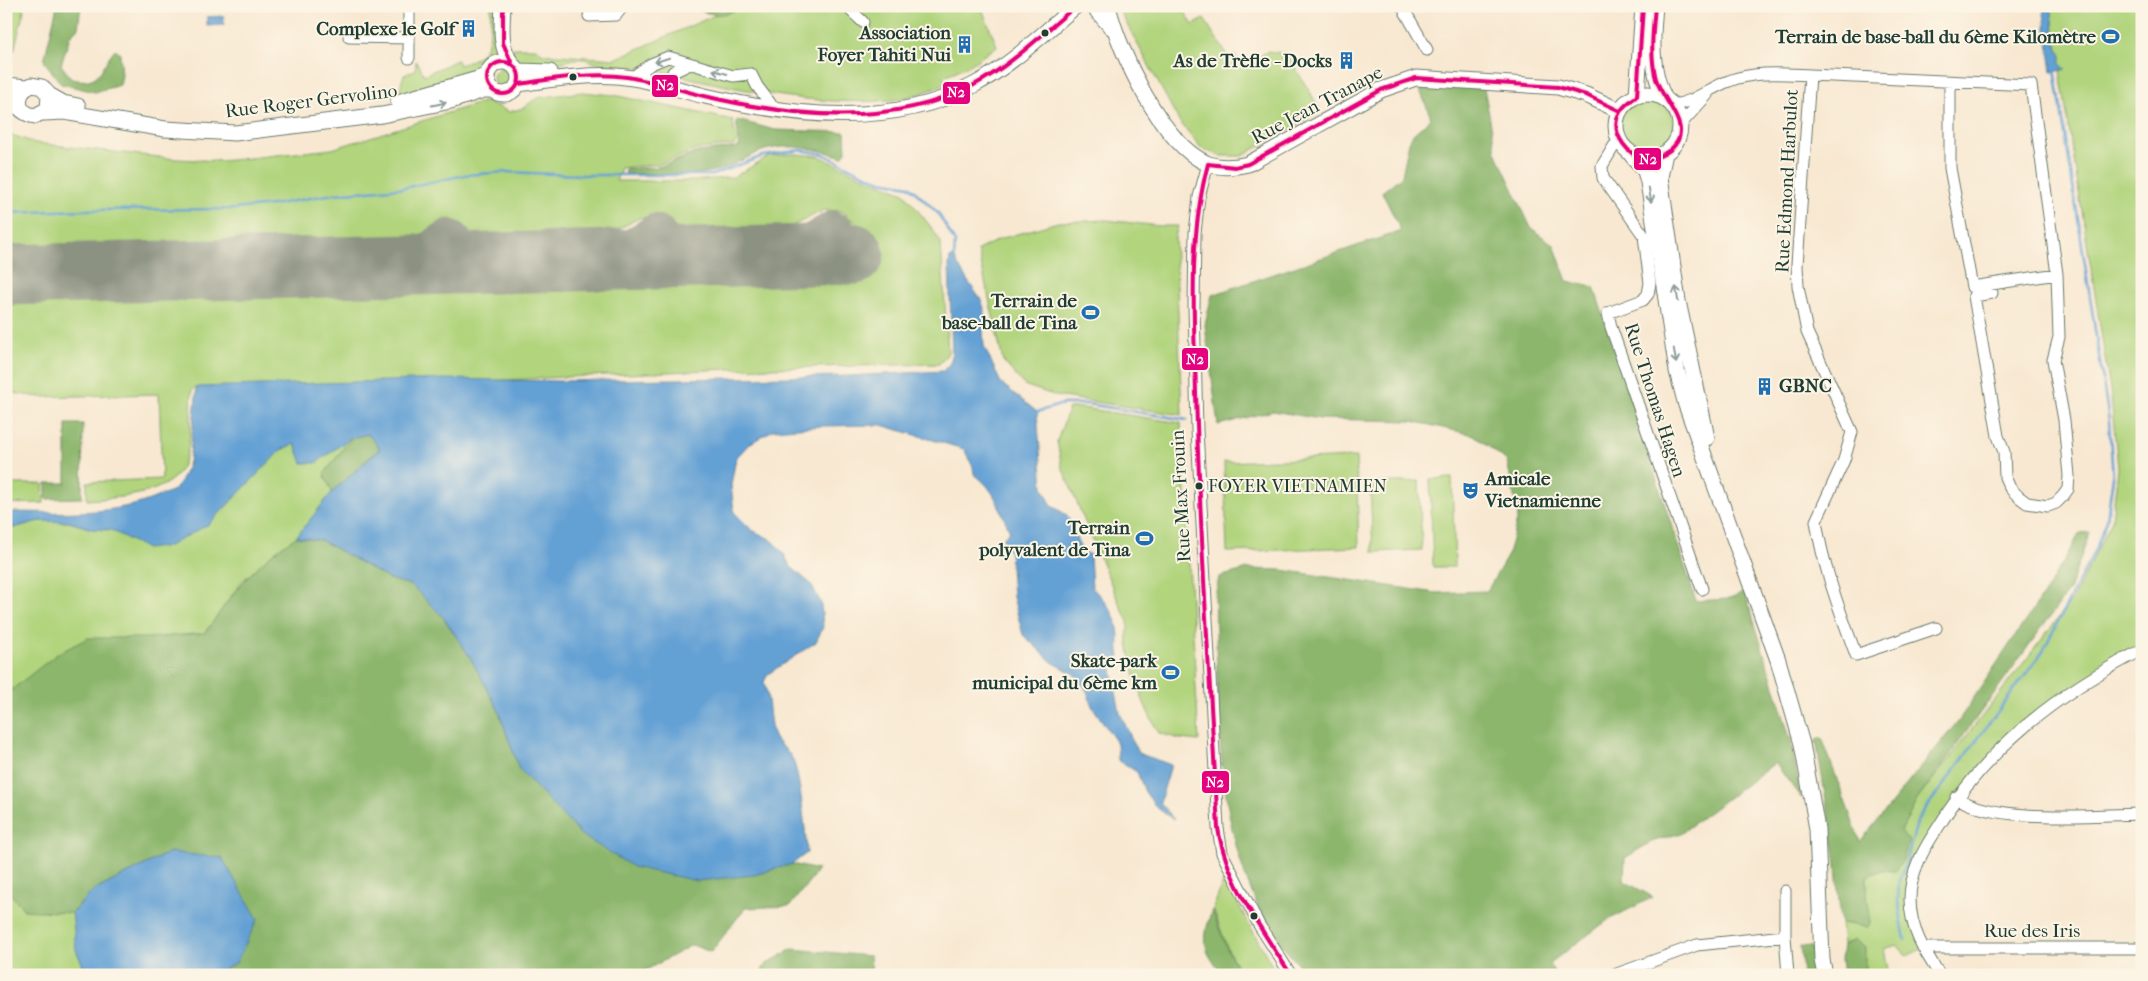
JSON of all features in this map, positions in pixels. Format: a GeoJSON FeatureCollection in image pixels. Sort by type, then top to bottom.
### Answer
{"type":"FeatureCollection","features":[{"type":"Feature","properties":{"kind":"main road"},"geometry":{"type":"LineString","coordinates":[[502,29],[498,50],[489,69],[487,82],[492,90],[508,94],[516,73],[504,50],[502,29],[503,6]]}},
{"type":"Feature","properties":{"kind":"main road"},"geometry":{"type":"LineString","coordinates":[[516,73],[604,70],[637,74],[770,103],[864,106],[900,104],[952,89],[983,74],[1007,58],[1060,6]]}},
{"type":"Feature","properties":{"kind":"main road"},"geometry":{"type":"LineString","coordinates":[[489,69],[499,62],[516,73],[616,76],[720,100],[792,112],[868,113],[894,111],[922,105],[974,85],[1003,68],[1076,6]]}},
{"type":"Feature","properties":{"kind":"main road"},"geometry":{"type":"LineString","coordinates":[[1093,6],[1114,30]]}},
{"type":"Feature","properties":{"kind":"main road"},"geometry":{"type":"LineString","coordinates":[[1108,6],[1114,30],[1156,112],[1177,142],[1208,164]]}},
{"type":"Feature","properties":{"kind":"main road"},"geometry":{"type":"LineString","coordinates":[[1637,96],[1643,6]]}},
{"type":"Feature","properties":{"kind":"main road"},"geometry":{"type":"LineString","coordinates":[[1655,6],[1653,66],[1657,83],[1678,114],[1680,125],[1676,141],[1665,153],[1660,177],[1678,301],[1698,406],[1731,528]]}},
{"type":"Feature","properties":{"kind":"main road","name":"Rue Roger Gervolino"},"geometry":{"type":"LineString","coordinates":[[49,95],[63,103],[140,118],[191,123],[252,124],[404,101],[478,79],[485,76],[489,69]]}},
{"type":"Feature","properties":{"kind":"main road","name":"Rue Jean Tranape"},"geometry":{"type":"LineString","coordinates":[[1208,164],[1235,167],[1248,164],[1381,90],[1416,78],[1558,87],[1586,95],[1620,111]]}},
{"type":"Feature","properties":{"kind":"main road"},"geometry":{"type":"LineString","coordinates":[[6,86],[26,87],[37,85],[42,87],[49,95],[50,105],[44,113],[30,116],[20,106],[6,98]]}},
{"type":"Feature","properties":{"kind":"main road"},"geometry":{"type":"LineString","coordinates":[[20,106],[20,96],[26,87]]}},
{"type":"Feature","properties":{"kind":"main road","name":"Rue Roger Gervolino"},"geometry":{"type":"LineString","coordinates":[[44,113],[64,112],[164,129],[235,133],[382,115],[451,101],[484,90],[492,90]]}},
{"type":"Feature","properties":{"kind":"main road"},"geometry":{"type":"LineString","coordinates":[[1669,102],[1647,94],[1637,96],[1624,105],[1620,111],[1616,129],[1625,147],[1644,171],[1648,182],[1677,371],[1686,405],[1778,660],[1802,744],[1817,829],[1823,967]]}},
{"type":"Feature","properties":{"kind":"main road"},"geometry":{"type":"LineString","coordinates":[[1625,147],[1647,158],[1665,153]]}},
{"type":"Feature","properties":{"kind":"street"},"geometry":{"type":"LineString","coordinates":[[409,6],[409,58]]}},
{"type":"Feature","properties":{"kind":"street"},"geometry":{"type":"LineString","coordinates":[[589,16],[616,15],[624,6]]}},
{"type":"Feature","properties":{"kind":"street"},"geometry":{"type":"LineString","coordinates":[[846,6],[863,22]]}},
{"type":"Feature","properties":{"kind":"street"},"geometry":{"type":"LineString","coordinates":[[1402,6],[1428,50]]}},
{"type":"Feature","properties":{"kind":"street"},"geometry":{"type":"LineString","coordinates":[[349,37],[409,38]]}},
{"type":"Feature","properties":{"kind":"street"},"geometry":{"type":"LineString","coordinates":[[637,74],[651,64],[668,57],[734,76],[751,74],[770,103]]}},
{"type":"Feature","properties":{"kind":"street"},"geometry":{"type":"LineString","coordinates":[[673,72],[690,64]]}},
{"type":"Feature","properties":{"kind":"street","name":"Rue Edmond Harbulot"},"geometry":{"type":"LineString","coordinates":[[1669,102],[1688,102],[1728,81],[1752,75],[1810,75],[1797,265],[1798,286],[1806,332],[1852,432],[1844,460],[1816,521],[1817,530],[1826,568],[1856,654],[1936,628]]}},
{"type":"Feature","properties":{"kind":"street"},"geometry":{"type":"LineString","coordinates":[[1810,75],[2031,85],[2057,277],[2059,337],[2053,360],[2064,420],[2069,476],[2068,489],[2056,503],[2048,506],[2037,506],[2027,503],[2019,497],[2010,488],[2005,477],[2004,452],[1998,436],[1974,296],[2057,277]]}},
{"type":"Feature","properties":{"kind":"street"},"geometry":{"type":"LineString","coordinates":[[1950,82],[1950,168],[1972,287],[2057,277]]}},
{"type":"Feature","properties":{"kind":"street"},"geometry":{"type":"LineString","coordinates":[[1680,125],[1710,92]]}},
{"type":"Feature","properties":{"kind":"street","name":"Rue Thomas Hagen"},"geometry":{"type":"LineString","coordinates":[[1625,147],[1614,146],[1602,166],[1603,178],[1644,236],[1650,283],[1648,294],[1642,300],[1608,312],[1611,327],[1649,440],[1702,590]]}},
{"type":"Feature","properties":{"kind":"street","name":"Rue Max Frouin"},"geometry":{"type":"LineString","coordinates":[[1208,164],[1200,196],[1195,233],[1194,306],[1197,430],[1218,828],[1222,853],[1259,925],[1292,974]]}},
{"type":"Feature","properties":{"kind":"street"},"geometry":{"type":"LineString","coordinates":[[1940,975],[1922,948],[1914,929],[1910,899],[1917,864],[1956,797],[1983,765],[2060,698],[2099,672],[2142,650]]}},
{"type":"Feature","properties":{"kind":"street"},"geometry":{"type":"LineString","coordinates":[[1956,797],[1967,805],[2007,815],[2142,814]]}},
{"type":"Feature","properties":{"kind":"street"},"geometry":{"type":"LineString","coordinates":[[1785,891],[1785,936],[1788,975]]}},
{"type":"Feature","properties":{"kind":"street"},"geometry":{"type":"LineString","coordinates":[[1614,975],[1697,945],[1785,936]]}},
{"type":"Feature","properties":{"kind":"street","name":"Rue des Iris"},"geometry":{"type":"LineString","coordinates":[[1922,948],[2142,948]]}},
{"type":"Feature","properties":{"kind":"green space"},"geometry":{"type":"Polygon","coordinates":[[[6,6],[25,6],[14,51],[6,49],[6,6]]]}},
{"type":"Feature","properties":{"kind":"green space"},"geometry":{"type":"Polygon","coordinates":[[[57,6],[81,6],[78,28],[70,36],[61,65],[72,79],[90,80],[95,77],[100,73],[115,49],[120,54],[122,75],[120,85],[95,92],[61,84],[44,61],[57,6]]]}},
{"type":"Feature","properties":{"kind":"green space"},"geometry":{"type":"Polygon","coordinates":[[[491,6],[495,6],[493,54],[482,67],[397,97],[404,75],[415,70],[416,61],[424,75],[457,60],[459,65],[479,56],[488,44],[491,6]]]}},
{"type":"Feature","properties":{"kind":"green space"},"geometry":{"type":"Polygon","coordinates":[[[693,6],[745,6],[725,14],[712,14],[693,6]]]}},
{"type":"Feature","properties":{"kind":"green space"},"geometry":{"type":"Polygon","coordinates":[[[736,6],[1021,6],[982,9],[997,46],[970,65],[942,77],[950,83],[892,100],[862,102],[804,99],[748,90],[655,70],[595,63],[582,59],[550,64],[526,63],[516,61],[511,52],[513,48],[536,48],[543,54],[615,59],[736,6]]]}},
{"type":"Feature","properties":{"kind":"green space"},"geometry":{"type":"Polygon","coordinates":[[[1117,6],[1181,6],[1193,25],[1204,19],[1229,58],[1235,55],[1242,67],[1268,51],[1287,54],[1321,111],[1242,156],[1221,156],[1202,149],[1179,121],[1117,6]]]}},
{"type":"Feature","properties":{"kind":"green space"},"geometry":{"type":"Polygon","coordinates":[[[2051,6],[2142,6],[2142,650],[2060,698],[1956,797],[1912,883],[1923,948],[1907,956],[1897,945],[1884,949],[1889,975],[1865,975],[1848,942],[1843,945],[1841,923],[1868,927],[1871,923],[1867,896],[1867,876],[1882,870],[1895,871],[1901,831],[1917,800],[2073,599],[2112,520],[2118,468],[2111,396],[2060,71],[2065,69],[2060,64],[2062,56],[2056,45],[2051,6]]]}},
{"type":"Feature","properties":{"kind":"green space"},"geometry":{"type":"Polygon","coordinates":[[[503,68],[510,71],[513,78],[510,85],[503,88],[496,85],[493,78],[496,71],[503,68]]]}},
{"type":"Feature","properties":{"kind":"green space"},"geometry":{"type":"Polygon","coordinates":[[[1445,86],[1484,88],[1496,152],[1531,228],[1554,245],[1567,281],[1594,287],[1696,601],[1727,599],[1745,592],[1791,741],[1801,798],[1775,763],[1681,833],[1651,842],[1625,858],[1624,881],[1653,897],[1608,920],[1550,963],[1555,975],[1307,975],[1282,946],[1269,927],[1251,890],[1238,851],[1228,809],[1222,767],[1217,681],[1215,597],[1219,577],[1248,569],[1282,570],[1436,593],[1487,591],[1508,555],[1518,516],[1507,461],[1474,435],[1412,421],[1320,419],[1273,411],[1218,425],[1205,325],[1212,295],[1401,231],[1382,192],[1402,176],[1410,137],[1431,118],[1420,90],[1445,86]]]}},
{"type":"Feature","properties":{"kind":"green space"},"geometry":{"type":"Polygon","coordinates":[[[582,92],[613,95],[733,120],[734,130],[738,139],[735,145],[699,149],[660,164],[621,168],[616,181],[693,181],[734,177],[769,156],[796,154],[819,156],[861,176],[904,193],[941,243],[948,353],[939,364],[729,369],[485,381],[488,386],[242,581],[205,633],[149,638],[10,691],[6,696],[6,530],[39,521],[69,522],[93,529],[134,520],[332,384],[316,385],[184,477],[191,456],[195,433],[196,387],[192,390],[186,458],[175,477],[153,490],[140,494],[87,500],[87,482],[162,479],[159,394],[39,397],[13,393],[6,387],[6,305],[17,296],[860,275],[858,225],[842,211],[824,210],[782,231],[686,236],[661,216],[639,218],[604,237],[474,241],[468,230],[461,224],[453,222],[443,223],[434,227],[406,244],[6,251],[6,133],[35,143],[176,159],[222,161],[332,149],[486,101],[509,112],[523,108],[537,98],[582,92]]]}},
{"type":"Feature","properties":{"kind":"green space"},"geometry":{"type":"Polygon","coordinates":[[[1642,99],[1652,99],[1662,103],[1670,111],[1674,126],[1670,141],[1662,149],[1652,153],[1642,153],[1632,149],[1624,141],[1620,131],[1620,121],[1624,111],[1632,103],[1642,99]]]}},
{"type":"Feature","properties":{"kind":"green space"},"geometry":{"type":"Polygon","coordinates":[[[737,120],[775,130],[845,132],[846,152],[842,157],[798,147],[776,148],[765,150],[727,167],[709,172],[678,174],[625,173],[625,169],[659,167],[698,152],[739,147],[737,120]]]}},
{"type":"Feature","properties":{"kind":"green space","name":"Terrain de base-ball de Tina"},"geometry":{"type":"Polygon","coordinates":[[[1106,220],[1178,226],[1175,237],[1182,415],[1056,396],[1024,385],[1003,361],[978,250],[1000,239],[1058,222],[1106,220]]]}},
{"type":"Feature","properties":{"kind":"green space"},"geometry":{"type":"Polygon","coordinates":[[[1069,408],[1082,408],[1181,423],[1199,741],[1180,739],[1159,733],[1143,701],[1135,678],[1130,654],[1127,636],[1128,620],[1122,610],[1062,467],[1057,441],[1069,408]]]}},
{"type":"Feature","properties":{"kind":"green space"},"geometry":{"type":"Polygon","coordinates":[[[66,424],[83,424],[82,498],[46,499],[46,483],[66,483],[66,424]]]}},
{"type":"Feature","properties":{"kind":"green space"},"geometry":{"type":"Polygon","coordinates":[[[368,434],[380,448],[332,492],[324,474],[351,438],[368,434]]]}},
{"type":"Feature","properties":{"kind":"green space"},"geometry":{"type":"Polygon","coordinates":[[[1356,457],[1359,547],[1227,552],[1224,462],[1356,457]]]}},
{"type":"Feature","properties":{"kind":"green space"},"geometry":{"type":"Polygon","coordinates":[[[1452,478],[1455,567],[1433,567],[1430,479],[1452,478]]]}},
{"type":"Feature","properties":{"kind":"green space"},"geometry":{"type":"Polygon","coordinates":[[[1419,481],[1422,550],[1373,552],[1370,483],[1419,481]]]}},
{"type":"Feature","properties":{"kind":"green space"},"geometry":{"type":"Polygon","coordinates":[[[6,484],[43,484],[44,503],[6,504],[6,484]]]}},
{"type":"Feature","properties":{"kind":"green space"},"geometry":{"type":"Polygon","coordinates":[[[2090,532],[2069,590],[1917,800],[1901,831],[1909,841],[1903,860],[1895,871],[1882,870],[1867,876],[1867,896],[1871,923],[1868,927],[1841,923],[1835,855],[1816,740],[1822,738],[1860,842],[1959,720],[2050,584],[2080,533],[2090,532]]]}},
{"type":"Feature","properties":{"kind":"green space"},"geometry":{"type":"Polygon","coordinates":[[[296,537],[321,540],[389,579],[411,585],[443,617],[470,657],[498,709],[519,769],[754,875],[792,864],[818,870],[790,906],[745,908],[711,952],[692,945],[637,975],[214,975],[236,963],[170,852],[93,891],[71,913],[24,910],[7,889],[5,881],[12,780],[6,781],[6,696],[57,654],[88,638],[149,638],[205,633],[245,580],[267,558],[296,537]]]}},
{"type":"Feature","properties":{"kind":"green space"},"geometry":{"type":"Polygon","coordinates":[[[12,780],[12,801],[6,840],[6,781],[12,780]]]}},
{"type":"Feature","properties":{"kind":"green space"},"geometry":{"type":"Polygon","coordinates":[[[170,852],[214,975],[6,975],[6,886],[24,910],[93,891],[170,852]]]}},
{"type":"Feature","properties":{"kind":"green space"},"geometry":{"type":"Polygon","coordinates":[[[1224,879],[1274,969],[1275,975],[1242,975],[1229,952],[1213,909],[1224,879]]]}},
{"type":"Feature","properties":{"kind":"green space"},"geometry":{"type":"Polygon","coordinates":[[[1212,910],[1229,953],[1241,975],[1226,975],[1208,953],[1205,938],[1212,910]]]}},
{"type":"Feature","properties":{"kind":"green space"},"geometry":{"type":"Polygon","coordinates":[[[1855,940],[1865,948],[1865,975],[1843,975],[1841,959],[1843,945],[1855,940]]]}},
{"type":"Feature","properties":{"kind":"green space"},"geometry":{"type":"Polygon","coordinates":[[[1800,946],[1811,947],[1815,975],[1803,975],[1800,946]]]}},
{"type":"Feature","properties":{"kind":"green space"},"geometry":{"type":"Polygon","coordinates":[[[792,949],[870,956],[872,975],[760,975],[765,965],[792,949]]]}},
{"type":"Feature","properties":{"kind":"water"},"geometry":{"type":"Polygon","coordinates":[[[2043,6],[2051,6],[2056,45],[2062,56],[2060,64],[2066,69],[2052,72],[2043,6]]]}},
{"type":"Feature","properties":{"kind":"water"},"geometry":{"type":"Polygon","coordinates":[[[224,16],[224,25],[207,26],[207,17],[224,16]]]}},
{"type":"Feature","properties":{"kind":"water"},"geometry":{"type":"Polygon","coordinates":[[[954,257],[981,300],[985,311],[984,346],[1001,383],[1037,412],[1043,487],[1052,506],[1067,515],[1081,549],[1090,555],[1092,588],[1102,598],[1114,616],[1118,629],[1120,656],[1111,665],[1120,713],[1138,753],[1171,765],[1160,802],[1174,820],[1156,807],[1145,792],[1137,772],[1118,760],[1117,743],[1092,706],[1087,691],[1074,674],[1052,662],[1023,635],[1013,597],[1010,552],[1003,539],[1010,531],[992,493],[982,480],[974,474],[973,467],[964,449],[881,425],[822,426],[773,430],[749,444],[736,458],[731,485],[734,512],[752,530],[770,539],[783,552],[790,566],[811,584],[821,603],[823,627],[816,642],[768,674],[764,682],[773,734],[792,758],[798,777],[807,853],[792,864],[754,875],[697,881],[633,867],[581,835],[519,769],[498,709],[470,657],[443,617],[411,585],[389,579],[321,540],[296,537],[332,492],[380,449],[368,434],[351,438],[316,463],[302,463],[295,444],[281,450],[209,524],[169,546],[147,549],[111,530],[92,529],[69,522],[39,521],[6,530],[6,512],[68,512],[114,509],[141,503],[176,489],[189,464],[197,387],[446,379],[559,381],[847,376],[943,371],[950,363],[952,356],[949,264],[950,258],[954,257]]]}},
{"type":"Feature","properties":{"kind":"water"},"geometry":{"type":"Polygon","coordinates":[[[170,852],[222,858],[258,919],[236,963],[214,975],[87,975],[76,950],[72,913],[93,891],[170,852]]]}},
{"type":"Feature","properties":{"kind":"waterway"},"geometry":{"type":"LineString","coordinates":[[1905,940],[1898,901],[1899,879],[1905,866],[1918,819],[2043,651],[2097,546],[2107,520],[2113,477],[2109,421],[2055,69]]}},
{"type":"Feature","properties":{"kind":"waterway"},"geometry":{"type":"LineString","coordinates":[[6,213],[83,210],[234,209],[272,205],[333,194],[403,188],[465,175],[505,172],[580,175],[712,175],[763,156],[801,150],[823,154],[881,181],[909,186],[938,213],[955,242],[954,257]]}},
{"type":"Feature","properties":{"kind":"waterway"},"geometry":{"type":"LineString","coordinates":[[1037,412],[1063,404],[1087,404],[1187,420]]}},
{"type":"Feature","properties":{"kind":"taxiway"},"geometry":{"type":"LineString","coordinates":[[769,256],[786,250],[832,223],[844,230],[845,243],[838,254],[824,260],[810,255]]}},
{"type":"Feature","properties":{"kind":"taxiway"},"geometry":{"type":"LineString","coordinates":[[600,260],[654,226],[662,229],[669,243],[665,258],[653,264],[637,259]]}},
{"type":"Feature","properties":{"kind":"taxiway"},"geometry":{"type":"LineString","coordinates":[[396,265],[448,231],[456,234],[464,248],[460,263],[453,268],[446,269],[432,264]]}},
{"type":"Feature","properties":{"kind":"runway"},"geometry":{"type":"LineString","coordinates":[[6,275],[854,254]]}},
{"type":"Feature","properties":{"kind":"transit line","name":"N2"},"geometry":{"type":"LineString","coordinates":[[503,6],[503,43],[512,64]]}},
{"type":"Feature","properties":{"kind":"transit line","name":"N2"},"geometry":{"type":"LineString","coordinates":[[518,84],[600,75],[627,77],[704,96],[772,109],[807,113],[876,113],[909,108],[942,99],[974,85],[1014,58],[1076,6]]}},
{"type":"Feature","properties":{"kind":"transit line","name":"N2"},"geometry":{"type":"LineString","coordinates":[[1643,6],[1637,96],[1620,112],[1616,125],[1623,144],[1633,154],[1645,159],[1658,157],[1670,150],[1678,141],[1680,132],[1675,113],[1658,84],[1653,67],[1652,50],[1655,6]]}},
{"type":"Feature","properties":{"kind":"transit line","name":"N2"},"geometry":{"type":"LineString","coordinates":[[503,62],[515,66],[519,78],[515,90],[503,94],[491,90],[487,78],[491,66],[503,62]]}},
{"type":"Feature","properties":{"kind":"transit line","name":"N2"},"geometry":{"type":"LineString","coordinates":[[1291,975],[1257,923],[1237,886],[1222,848],[1218,828],[1200,502],[1194,307],[1197,221],[1208,164],[1235,167],[1248,164],[1381,90],[1416,78],[1558,87],[1586,95],[1620,111]]}},
{"type":"Feature","properties":{"kind":"place","name":"Complexe le Golf"},"geometry":{"type":"Point","coordinates":[469,29]}},
{"type":"Feature","properties":{"kind":"place","name":"Terrain de base-ball du 6ème Kilomètre"},"geometry":{"type":"Point","coordinates":[2110,37]}},
{"type":"Feature","properties":{"kind":"place","name":"Association Foyer Tahiti Nui"},"geometry":{"type":"Point","coordinates":[965,44]}},
{"type":"Feature","properties":{"kind":"place","name":"As de Trèfle - Docks"},"geometry":{"type":"Point","coordinates":[1346,61]}},
{"type":"Feature","properties":{"kind":"place","name":"Terrain de base-ball de Tina"},"geometry":{"type":"Point","coordinates":[1091,312]}},
{"type":"Feature","properties":{"kind":"place","name":"GBNC"},"geometry":{"type":"Point","coordinates":[1765,386]}},
{"type":"Feature","properties":{"kind":"place","name":"FOYER VIETNAMIEN"},"geometry":{"type":"Point","coordinates":[1199,486]}},
{"type":"Feature","properties":{"kind":"place","name":"Amicale Vietnamienne"},"geometry":{"type":"Point","coordinates":[1471,490]}},
{"type":"Feature","properties":{"kind":"place","name":"Terrain polyvalent de Tina"},"geometry":{"type":"Point","coordinates":[1144,539]}},
{"type":"Feature","properties":{"kind":"place","name":"Skate-park municipal du 6ème km"},"geometry":{"type":"Point","coordinates":[1171,672]}}]}
